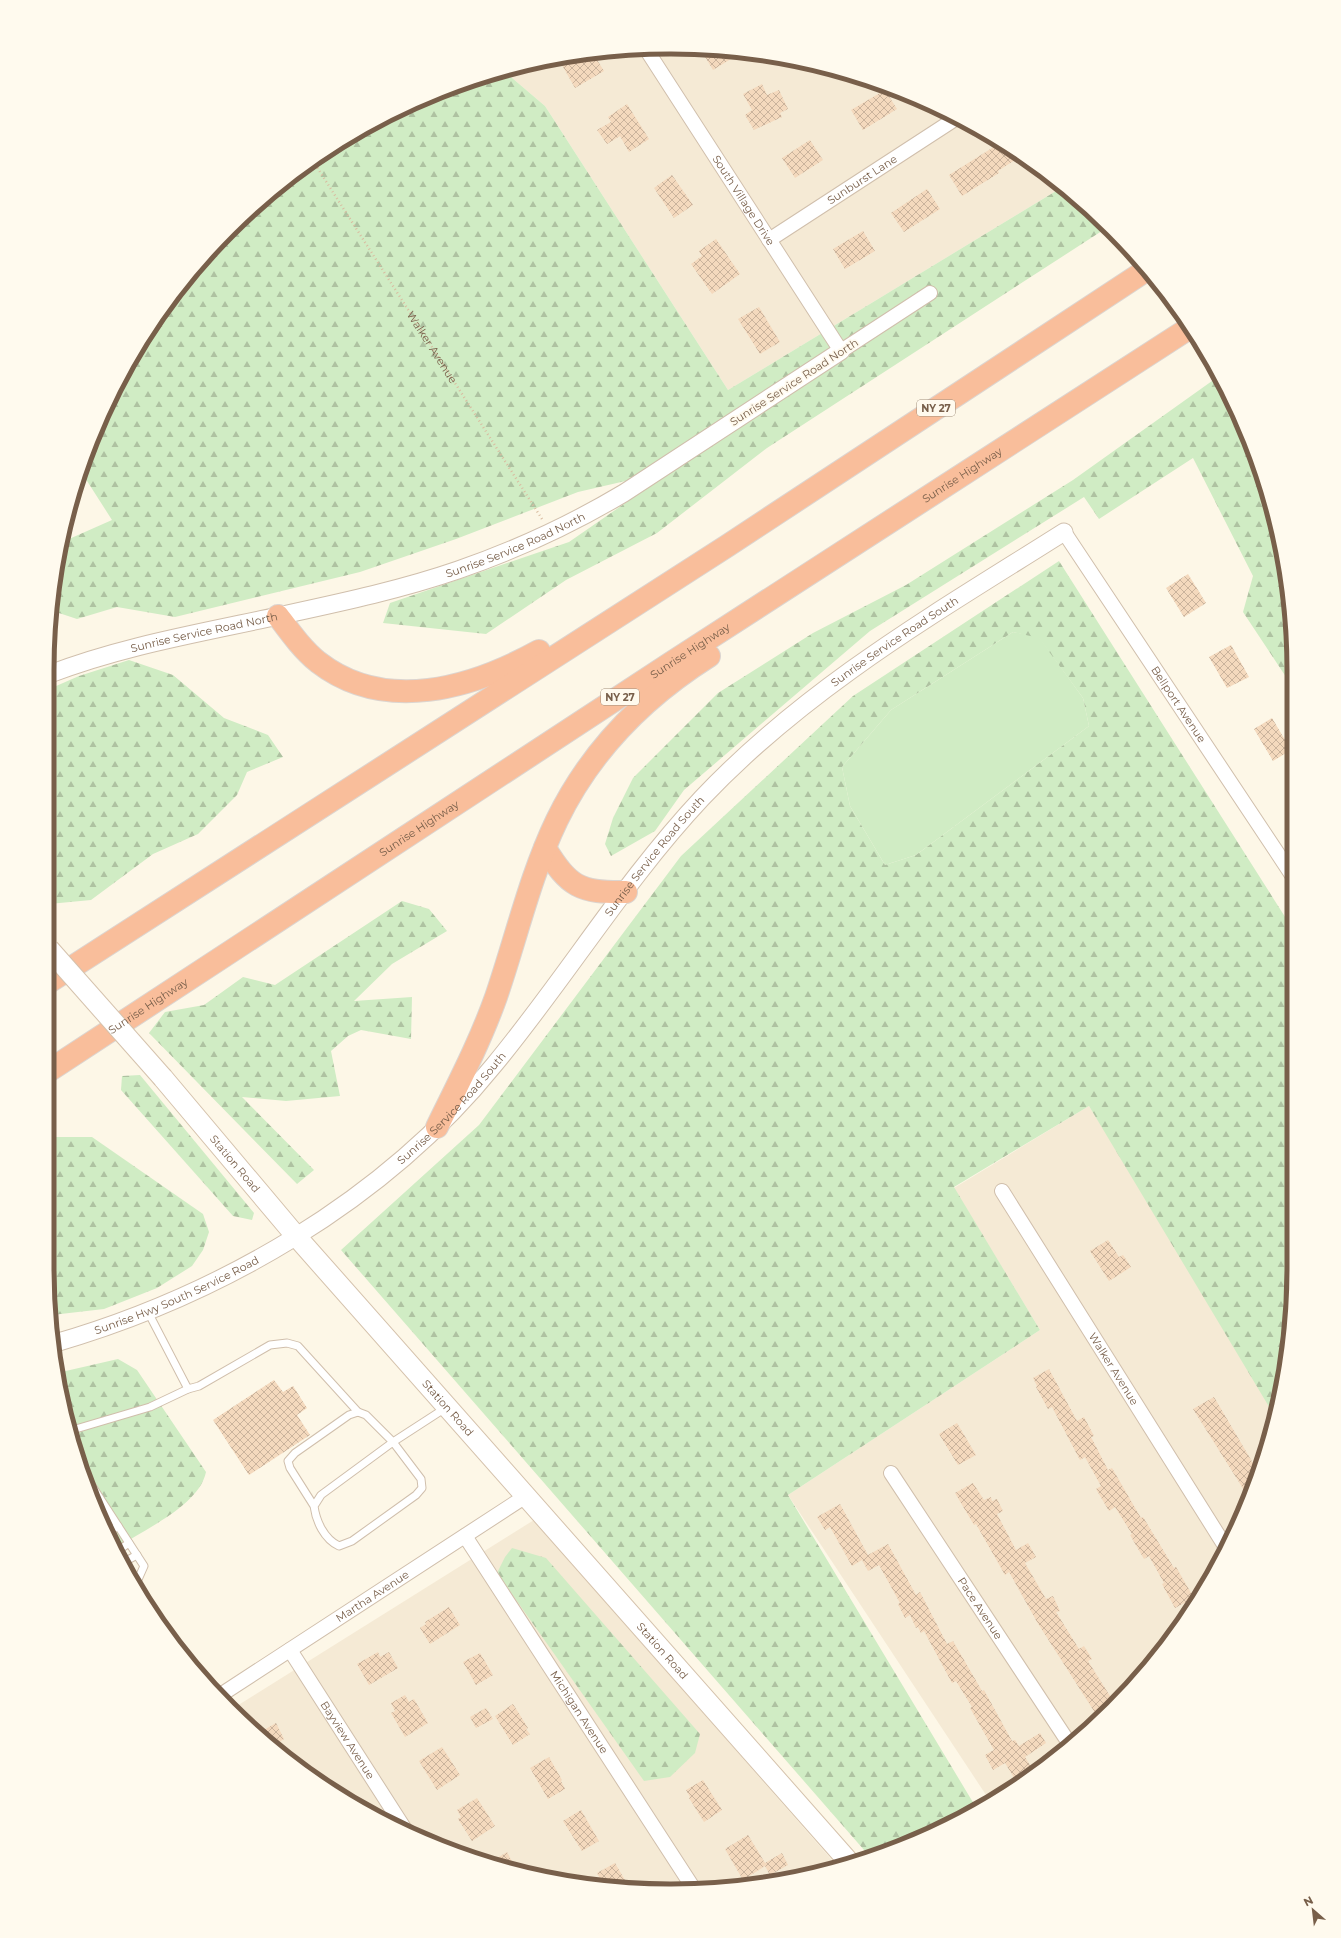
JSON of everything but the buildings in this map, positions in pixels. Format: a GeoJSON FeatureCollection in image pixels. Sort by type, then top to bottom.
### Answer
{"type":"FeatureCollection","features":[{"type":"Feature","properties":{"kind":"highway","name":"NY 27"},"geometry":{"type":"LineString","coordinates":[[54,979],[727,546],[1141,273]]}},
{"type":"Feature","properties":{"kind":"highway","name":"Sunrise Highway"},"geometry":{"type":"LineString","coordinates":[[54,1067],[1185,331]]}},
{"type":"Feature","properties":{"kind":"highway"},"geometry":{"type":"LineString","coordinates":[[278,616],[297,641],[317,661],[343,677],[382,690],[404,692],[434,690],[475,680],[520,662],[727,546]]}},
{"type":"Feature","properties":{"kind":"highway"},"geometry":{"type":"LineString","coordinates":[[437,1127],[484,1030],[545,848],[557,820],[588,767],[604,745],[648,700],[674,680],[733,642],[833,559]]}},
{"type":"Feature","properties":{"kind":"highway"},"geometry":{"type":"LineString","coordinates":[[545,848],[556,866],[574,884],[587,890],[602,893],[626,892]]}},
{"type":"Feature","properties":{"kind":"main road","name":"Station Road"},"geometry":{"type":"LineString","coordinates":[[54,955],[162,1078],[296,1236],[846,1858]]}},
{"type":"Feature","properties":{"kind":"street","name":"South Village Drive"},"geometry":{"type":"LineString","coordinates":[[650,55],[841,351]]}},
{"type":"Feature","properties":{"kind":"street","name":"Sunburst Lane"},"geometry":{"type":"LineString","coordinates":[[769,240],[950,122]]}},
{"type":"Feature","properties":{"kind":"street","name":"Sunrise Service Road North"},"geometry":{"type":"LineString","coordinates":[[54,673],[112,652],[399,588],[458,570],[551,533],[592,512],[624,493],[930,293]]}},
{"type":"Feature","properties":{"kind":"street","name":"Bellport Avenue"},"geometry":{"type":"LineString","coordinates":[[1064,532],[1287,867]]}},
{"type":"Feature","properties":{"kind":"street","name":"Sunrise Service Road South"},"geometry":{"type":"LineString","coordinates":[[296,1236],[384,1173],[437,1127],[496,1063],[663,844],[701,800],[767,735],[806,703],[891,641],[1064,532]]}},
{"type":"Feature","properties":{"kind":"street","name":"Walker Avenue"},"geometry":{"type":"LineString","coordinates":[[1002,1191],[1222,1542]]}},
{"type":"Feature","properties":{"kind":"street","name":"Sunrise Hwy South Service Road"},"geometry":{"type":"LineString","coordinates":[[58,1342],[103,1329],[148,1312],[218,1280],[296,1236]]}},
{"type":"Feature","properties":{"kind":"street","name":"Pace Avenue"},"geometry":{"type":"LineString","coordinates":[[891,1473],[1067,1740]]}},
{"type":"Feature","properties":{"kind":"street","name":"Martha Avenue"},"geometry":{"type":"LineString","coordinates":[[225,1692],[526,1496]]}},
{"type":"Feature","properties":{"kind":"street","name":"Michigan Avenue"},"geometry":{"type":"LineString","coordinates":[[465,1536],[690,1884]]}},
{"type":"Feature","properties":{"kind":"street","name":"Bayview Avenue"},"geometry":{"type":"LineString","coordinates":[[290,1650],[399,1821]]}},
{"type":"Feature","properties":{"kind":"lane"},"geometry":{"type":"LineString","coordinates":[[148,1312],[188,1389]]}},
{"type":"Feature","properties":{"kind":"lane"},"geometry":{"type":"LineString","coordinates":[[76,1430],[150,1408],[188,1389],[200,1386],[270,1345],[286,1343],[298,1346],[358,1412],[366,1415],[393,1442],[421,1479],[422,1488],[416,1495],[352,1541],[339,1546],[330,1542],[316,1518],[314,1506],[290,1468],[288,1462],[295,1453],[337,1423],[349,1415],[358,1412]]}},
{"type":"Feature","properties":{"kind":"lane"},"geometry":{"type":"LineString","coordinates":[[314,1506],[321,1494],[393,1442],[447,1407]]}},
{"type":"Feature","properties":{"kind":"lane"},"geometry":{"type":"LineString","coordinates":[[101,1504],[108,1511],[144,1566],[138,1578]]}},
{"type":"Feature","properties":{"kind":"lane"},"geometry":{"type":"LineString","coordinates":[[113,1529],[118,1526]]}},
{"type":"Feature","properties":{"kind":"lane"},"geometry":{"type":"LineString","coordinates":[[122,1548],[129,1543]]}},
{"type":"Feature","properties":{"kind":"lane"},"geometry":{"type":"LineString","coordinates":[[128,1560],[137,1555]]}},
{"type":"Feature","properties":{"kind":"path","name":"Walker Avenue"},"geometry":{"type":"LineString","coordinates":[[316,166],[551,533]]}},
{"type":"Feature","properties":{"kind":"shaded area"},"geometry":{"type":"Polygon","coordinates":[[[630,55],[711,55],[751,59],[830,75],[869,87],[906,101],[979,137],[1013,158],[1057,190],[728,390],[545,106],[509,76],[590,59],[630,55]]]}},
{"type":"Feature","properties":{"kind":"shaded area"},"geometry":{"type":"Polygon","coordinates":[[[1089,1106],[1272,1401],[1254,1466],[1240,1503],[1223,1540],[1204,1576],[1160,1643],[1134,1674],[1077,1731],[1046,1757],[987,1796],[788,1495],[1040,1330],[954,1188],[1089,1106]]]}},
{"type":"Feature","properties":{"kind":"shaded area"},"geometry":{"type":"Polygon","coordinates":[[[534,1520],[834,1862],[791,1872],[751,1879],[711,1883],[670,1884],[630,1883],[590,1879],[511,1863],[472,1851],[435,1837],[362,1801],[295,1757],[264,1731],[238,1706],[534,1520]]]}},
{"type":"Feature","properties":{"kind":"green space"},"geometry":{"type":"Polygon","coordinates":[[[509,76],[545,106],[728,390],[1057,190],[1102,231],[767,448],[657,533],[566,580],[486,634],[383,623],[390,603],[569,542],[673,470],[578,492],[456,539],[360,572],[175,617],[117,607],[77,619],[57,612],[59,590],[68,539],[112,520],[85,478],[87,472],[101,435],[137,362],[181,295],[207,264],[264,207],[295,181],[328,158],[362,137],[435,101],[472,87],[509,76]]]}},
{"type":"Feature","properties":{"kind":"green space"},"geometry":{"type":"Polygon","coordinates":[[[1213,380],[1240,435],[1254,472],[1266,511],[1282,590],[1286,630],[1287,678],[1243,612],[1253,576],[1193,458],[1099,519],[1084,497],[870,631],[684,790],[655,831],[611,856],[605,844],[613,818],[633,778],[718,693],[813,633],[906,585],[1073,480],[1213,380]]]}},
{"type":"Feature","properties":{"kind":"green space"},"geometry":{"type":"Polygon","coordinates":[[[1059,561],[1287,920],[1286,1308],[1282,1348],[1270,1409],[1089,1106],[954,1187],[1040,1330],[788,1495],[974,1804],[906,1837],[866,1852],[341,1250],[479,1125],[681,856],[853,696],[1059,561]],[[1013,632],[891,710],[842,767],[850,806],[885,865],[916,855],[1089,726],[1083,698],[1039,638],[1013,632]]]}},
{"type":"Feature","properties":{"kind":"green space"},"geometry":{"type":"Polygon","coordinates":[[[1013,632],[1039,637],[1083,698],[1089,726],[916,855],[885,865],[850,806],[842,767],[891,710],[1013,632]]]}},
{"type":"Feature","properties":{"kind":"green space"},"geometry":{"type":"Polygon","coordinates":[[[129,660],[173,675],[224,718],[268,735],[283,757],[247,772],[237,795],[198,834],[153,854],[91,900],[54,904],[54,687],[79,676],[129,660]]]}},
{"type":"Feature","properties":{"kind":"green space"},"geometry":{"type":"Polygon","coordinates":[[[402,901],[429,909],[447,931],[392,964],[354,1001],[412,997],[411,1039],[361,1030],[348,1036],[331,1051],[340,1096],[286,1101],[242,1097],[314,1170],[297,1184],[149,1033],[165,1012],[204,1005],[243,977],[275,985],[402,901]]]}},
{"type":"Feature","properties":{"kind":"green space"},"geometry":{"type":"Polygon","coordinates":[[[140,1075],[254,1213],[252,1220],[233,1216],[121,1090],[122,1076],[140,1075]]]}},
{"type":"Feature","properties":{"kind":"green space"},"geometry":{"type":"Polygon","coordinates":[[[54,1137],[92,1137],[203,1214],[209,1232],[203,1250],[192,1266],[157,1288],[104,1309],[56,1315],[54,1268],[54,1137]]]}},
{"type":"Feature","properties":{"kind":"green space"},"geometry":{"type":"Polygon","coordinates":[[[118,1359],[137,1370],[206,1472],[201,1484],[193,1496],[182,1506],[169,1516],[121,1546],[101,1503],[87,1466],[75,1427],[63,1372],[118,1359]]]}},
{"type":"Feature","properties":{"kind":"green space"},"geometry":{"type":"Polygon","coordinates":[[[512,1548],[546,1558],[700,1734],[695,1753],[670,1777],[644,1781],[497,1573],[505,1557],[512,1548]]]}}]}
